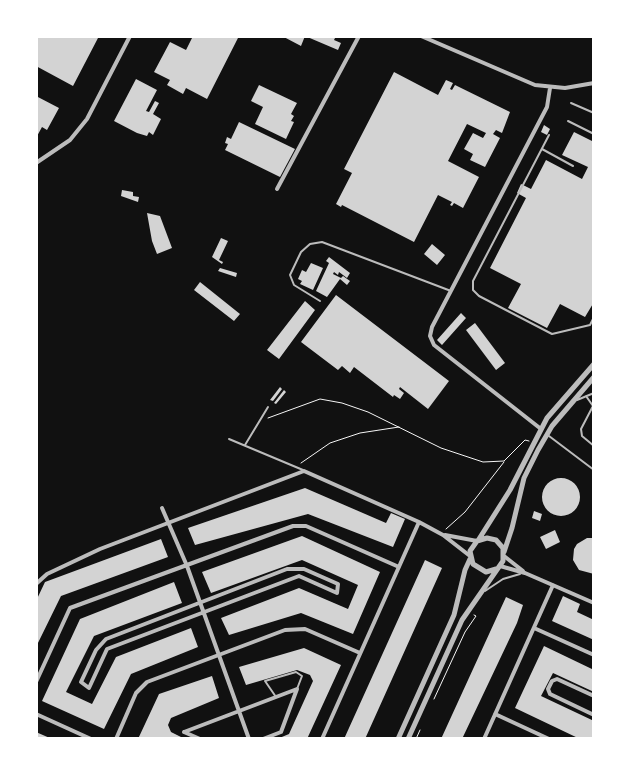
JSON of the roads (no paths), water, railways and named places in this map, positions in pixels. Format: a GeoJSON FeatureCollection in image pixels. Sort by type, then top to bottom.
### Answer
{"type":"FeatureCollection","features":[{"type":"Feature","properties":{"kind":"street"},"geometry":{"type":"LineString","coordinates":[[36,163],[70,140],[87,118],[130,36]]}},
{"type":"Feature","properties":{"kind":"street"},"geometry":{"type":"LineString","coordinates":[[277,189],[359,36]]}},
{"type":"Feature","properties":{"kind":"street"},"geometry":{"type":"LineString","coordinates":[[421,36],[523,81],[550,88],[594,85]]}},
{"type":"Feature","properties":{"kind":"street"},"geometry":{"type":"LineString","coordinates":[[540,429],[431,341],[432,327],[547,107],[550,88]]}},
{"type":"Feature","properties":{"kind":"street"},"geometry":{"type":"LineString","coordinates":[[398,739],[454,615],[472,547],[510,490],[540,429],[594,364]]}},
{"type":"Feature","properties":{"kind":"street"},"geometry":{"type":"LineString","coordinates":[[408,739],[462,620],[483,592],[504,554],[524,478],[547,434],[572,401],[594,377]]}},
{"type":"Feature","properties":{"kind":"street"},"geometry":{"type":"LineString","coordinates":[[36,584],[47,574],[100,549],[304,471],[443,533],[478,540],[492,538],[500,544],[504,554],[525,572]]}},
{"type":"Feature","properties":{"kind":"street"},"geometry":{"type":"LineString","coordinates":[[162,508],[187,566],[249,739]]}},
{"type":"Feature","properties":{"kind":"street"},"geometry":{"type":"LineString","coordinates":[[322,739],[419,522]]}},
{"type":"Feature","properties":{"kind":"street"},"geometry":{"type":"LineString","coordinates":[[36,682],[70,608],[293,526],[306,526],[399,567]]}},
{"type":"Feature","properties":{"kind":"street"},"geometry":{"type":"LineString","coordinates":[[443,533],[470,557],[481,570],[498,567],[525,572],[594,603]]}},
{"type":"Feature","properties":{"kind":"street"},"geometry":{"type":"LineString","coordinates":[[304,568],[338,584],[337,593],[299,576],[106,649],[89,688],[81,682],[96,650],[103,641],[200,603],[288,569],[304,568]]}},
{"type":"Feature","properties":{"kind":"street"},"geometry":{"type":"LineString","coordinates":[[484,739],[554,585]]}},
{"type":"Feature","properties":{"kind":"street"},"geometry":{"type":"LineString","coordinates":[[534,628],[594,655]]}},
{"type":"Feature","properties":{"kind":"street"},"geometry":{"type":"LineString","coordinates":[[116,739],[136,693],[147,682],[285,630],[305,629],[360,653]]}},
{"type":"Feature","properties":{"kind":"street"},"geometry":{"type":"LineString","coordinates":[[594,696],[557,680],[552,681],[548,689],[550,694],[594,715]]}},
{"type":"Feature","properties":{"kind":"street"},"geometry":{"type":"LineString","coordinates":[[200,739],[184,732],[297,689]]}},
{"type":"Feature","properties":{"kind":"street"},"geometry":{"type":"LineString","coordinates":[[263,739],[282,732],[297,689]]}},
{"type":"Feature","properties":{"kind":"street"},"geometry":{"type":"LineString","coordinates":[[36,714],[92,739]]}},
{"type":"Feature","properties":{"kind":"street"},"geometry":{"type":"LineString","coordinates":[[495,714],[549,739]]}},
{"type":"Feature","properties":{"kind":"lane"},"geometry":{"type":"LineString","coordinates":[[571,103],[594,113]]}},
{"type":"Feature","properties":{"kind":"lane"},"geometry":{"type":"LineString","coordinates":[[568,121],[594,134]]}},
{"type":"Feature","properties":{"kind":"lane"},"geometry":{"type":"LineString","coordinates":[[549,135],[473,281],[473,290],[479,296],[552,334],[590,325],[594,317]]}},
{"type":"Feature","properties":{"kind":"lane"},"geometry":{"type":"LineString","coordinates":[[542,149],[573,166]]}},
{"type":"Feature","properties":{"kind":"lane"},"geometry":{"type":"LineString","coordinates":[[320,301],[294,286],[290,275],[300,252],[310,244],[322,242],[451,291]]}},
{"type":"Feature","properties":{"kind":"lane"},"geometry":{"type":"LineString","coordinates":[[572,401],[593,393],[594,401]]}},
{"type":"Feature","properties":{"kind":"lane"},"geometry":{"type":"LineString","coordinates":[[586,396],[593,406],[581,429],[582,436],[594,446]]}},
{"type":"Feature","properties":{"kind":"lane"},"geometry":{"type":"LineString","coordinates":[[245,445],[268,407]]}},
{"type":"Feature","properties":{"kind":"lane"},"geometry":{"type":"LineString","coordinates":[[547,434],[594,470]]}},
{"type":"Feature","properties":{"kind":"lane"},"geometry":{"type":"LineString","coordinates":[[229,439],[304,471]]}},
{"type":"Feature","properties":{"kind":"lane"},"geometry":{"type":"LineString","coordinates":[[483,592],[503,579],[525,572]]}},
{"type":"Feature","properties":{"kind":"lane"},"geometry":{"type":"LineString","coordinates":[[276,697],[265,681],[296,672],[302,676],[297,689]]}}]}
